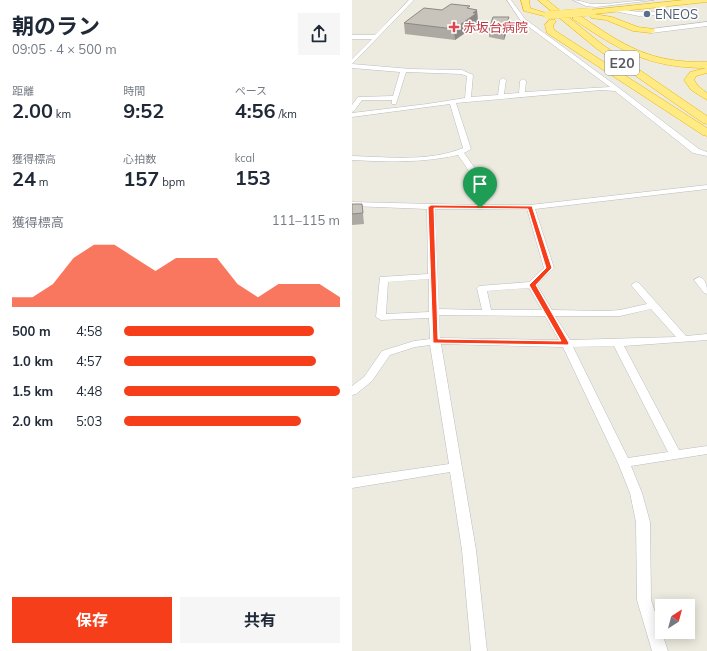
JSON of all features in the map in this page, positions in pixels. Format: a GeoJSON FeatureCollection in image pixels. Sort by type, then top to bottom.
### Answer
{"type":"FeatureCollection","features":[{"type":"Feature","properties":{"kind":"highway"},"geometry":{"type":"LineString","coordinates":[[525,0],[527,9],[550,18],[561,18],[612,10],[706,0]]}},
{"type":"Feature","properties":{"kind":"highway","name":"E20"},"geometry":{"type":"LineString","coordinates":[[542,0],[600,47],[707,121]]}},
{"type":"Feature","properties":{"kind":"highway"},"geometry":{"type":"LineString","coordinates":[[553,2],[618,44],[640,56],[668,63],[707,65]]}},
{"type":"Feature","properties":{"kind":"highway","name":"E20"},"geometry":{"type":"LineString","coordinates":[[553,2],[610,46],[707,112]]}},
{"type":"Feature","properties":{"kind":"highway"},"geometry":{"type":"LineString","coordinates":[[587,14],[608,18],[631,28],[651,31]]}},
{"type":"Feature","properties":{"kind":"highway"},"geometry":{"type":"LineString","coordinates":[[550,18],[548,25],[550,31],[707,133]]}},
{"type":"Feature","properties":{"kind":"highway"},"geometry":{"type":"LineString","coordinates":[[707,70],[693,74],[689,80],[694,88],[707,97]]}},
{"type":"Feature","properties":{"kind":"street"},"geometry":{"type":"LineString","coordinates":[[352,62],[412,0]]}},
{"type":"Feature","properties":{"kind":"street"},"geometry":{"type":"LineString","coordinates":[[509,0],[523,20],[617,89],[696,151],[707,154]]}},
{"type":"Feature","properties":{"kind":"street"},"geometry":{"type":"LineString","coordinates":[[575,0],[596,6],[652,0]]}},
{"type":"Feature","properties":{"kind":"street"},"geometry":{"type":"LineString","coordinates":[[651,31],[707,24]]}},
{"type":"Feature","properties":{"kind":"street"},"geometry":{"type":"LineString","coordinates":[[352,37],[376,37]]}},
{"type":"Feature","properties":{"kind":"street"},"geometry":{"type":"LineString","coordinates":[[352,66],[403,70],[462,72],[470,75],[468,99]]}},
{"type":"Feature","properties":{"kind":"street"},"geometry":{"type":"LineString","coordinates":[[391,110],[403,70]]}},
{"type":"Feature","properties":{"kind":"street"},"geometry":{"type":"LineString","coordinates":[[501,96],[503,80]]}},
{"type":"Feature","properties":{"kind":"street"},"geometry":{"type":"LineString","coordinates":[[522,94],[523,81]]}},
{"type":"Feature","properties":{"kind":"street"},"geometry":{"type":"LineString","coordinates":[[352,115],[468,99],[601,88],[617,89]]}},
{"type":"Feature","properties":{"kind":"street"},"geometry":{"type":"LineString","coordinates":[[352,110],[360,98],[395,98]]}},
{"type":"Feature","properties":{"kind":"street"},"geometry":{"type":"LineString","coordinates":[[352,158],[417,159],[460,153],[466,149],[452,101]]}},
{"type":"Feature","properties":{"kind":"street"},"geometry":{"type":"LineString","coordinates":[[460,153],[475,174],[480,208]]}},
{"type":"Feature","properties":{"kind":"street"},"geometry":{"type":"LineString","coordinates":[[352,204],[480,208],[530,207],[707,186]]}},
{"type":"Feature","properties":{"kind":"street"},"geometry":{"type":"LineString","coordinates":[[431,207],[435,341],[469,550],[479,651]]}},
{"type":"Feature","properties":{"kind":"street"},"geometry":{"type":"LineString","coordinates":[[487,312],[482,288],[532,285],[549,268],[530,207]]}},
{"type":"Feature","properties":{"kind":"street"},"geometry":{"type":"LineString","coordinates":[[433,276],[383,279],[381,318],[487,312],[549,314],[620,313],[655,305]]}},
{"type":"Feature","properties":{"kind":"street"},"geometry":{"type":"LineString","coordinates":[[699,280],[707,291]]}},
{"type":"Feature","properties":{"kind":"street"},"geometry":{"type":"LineString","coordinates":[[532,285],[566,343],[624,463],[636,493],[643,522],[644,600],[660,651]]}},
{"type":"Feature","properties":{"kind":"street"},"geometry":{"type":"LineString","coordinates":[[636,285],[655,305],[682,339]]}},
{"type":"Feature","properties":{"kind":"street"},"geometry":{"type":"LineString","coordinates":[[352,391],[368,379],[386,353],[414,344],[435,341],[566,343],[617,342],[707,337]]}},
{"type":"Feature","properties":{"kind":"street"},"geometry":{"type":"LineString","coordinates":[[617,342],[676,455]]}},
{"type":"Feature","properties":{"kind":"street"},"geometry":{"type":"LineString","coordinates":[[624,463],[707,450]]}},
{"type":"Feature","properties":{"kind":"street"},"geometry":{"type":"LineString","coordinates":[[352,483],[456,467]]}},
{"type":"Feature","properties":{"kind":"building"},"geometry":{"type":"Polygon","coordinates":[[[451,4],[470,6],[467,8],[477,10],[473,13],[477,13],[454,29],[404,23],[424,8],[442,10],[451,4]]]}},
{"type":"Feature","properties":{"kind":"building"},"geometry":{"type":"Polygon","coordinates":[[[493,17],[509,17],[504,32],[489,29],[493,17]]]}},
{"type":"Feature","properties":{"kind":"building"},"geometry":{"type":"Polygon","coordinates":[[[352,204],[362,204],[363,213],[352,214],[352,204]]]}},
{"type":"Feature","properties":{"kind":"place","name":"ENEOS"},"geometry":{"type":"Point","coordinates":[647,14]}},
{"type":"Feature","properties":{"kind":"place","name":"赤坂台病院"},"geometry":{"type":"Point","coordinates":[454,27]}},
{"type":"Feature","properties":{"kind":"route"},"geometry":{"type":"LineString","coordinates":[[431,207],[480,208],[530,207],[549,268],[532,285],[566,343],[435,341],[431,207]]}}]}
